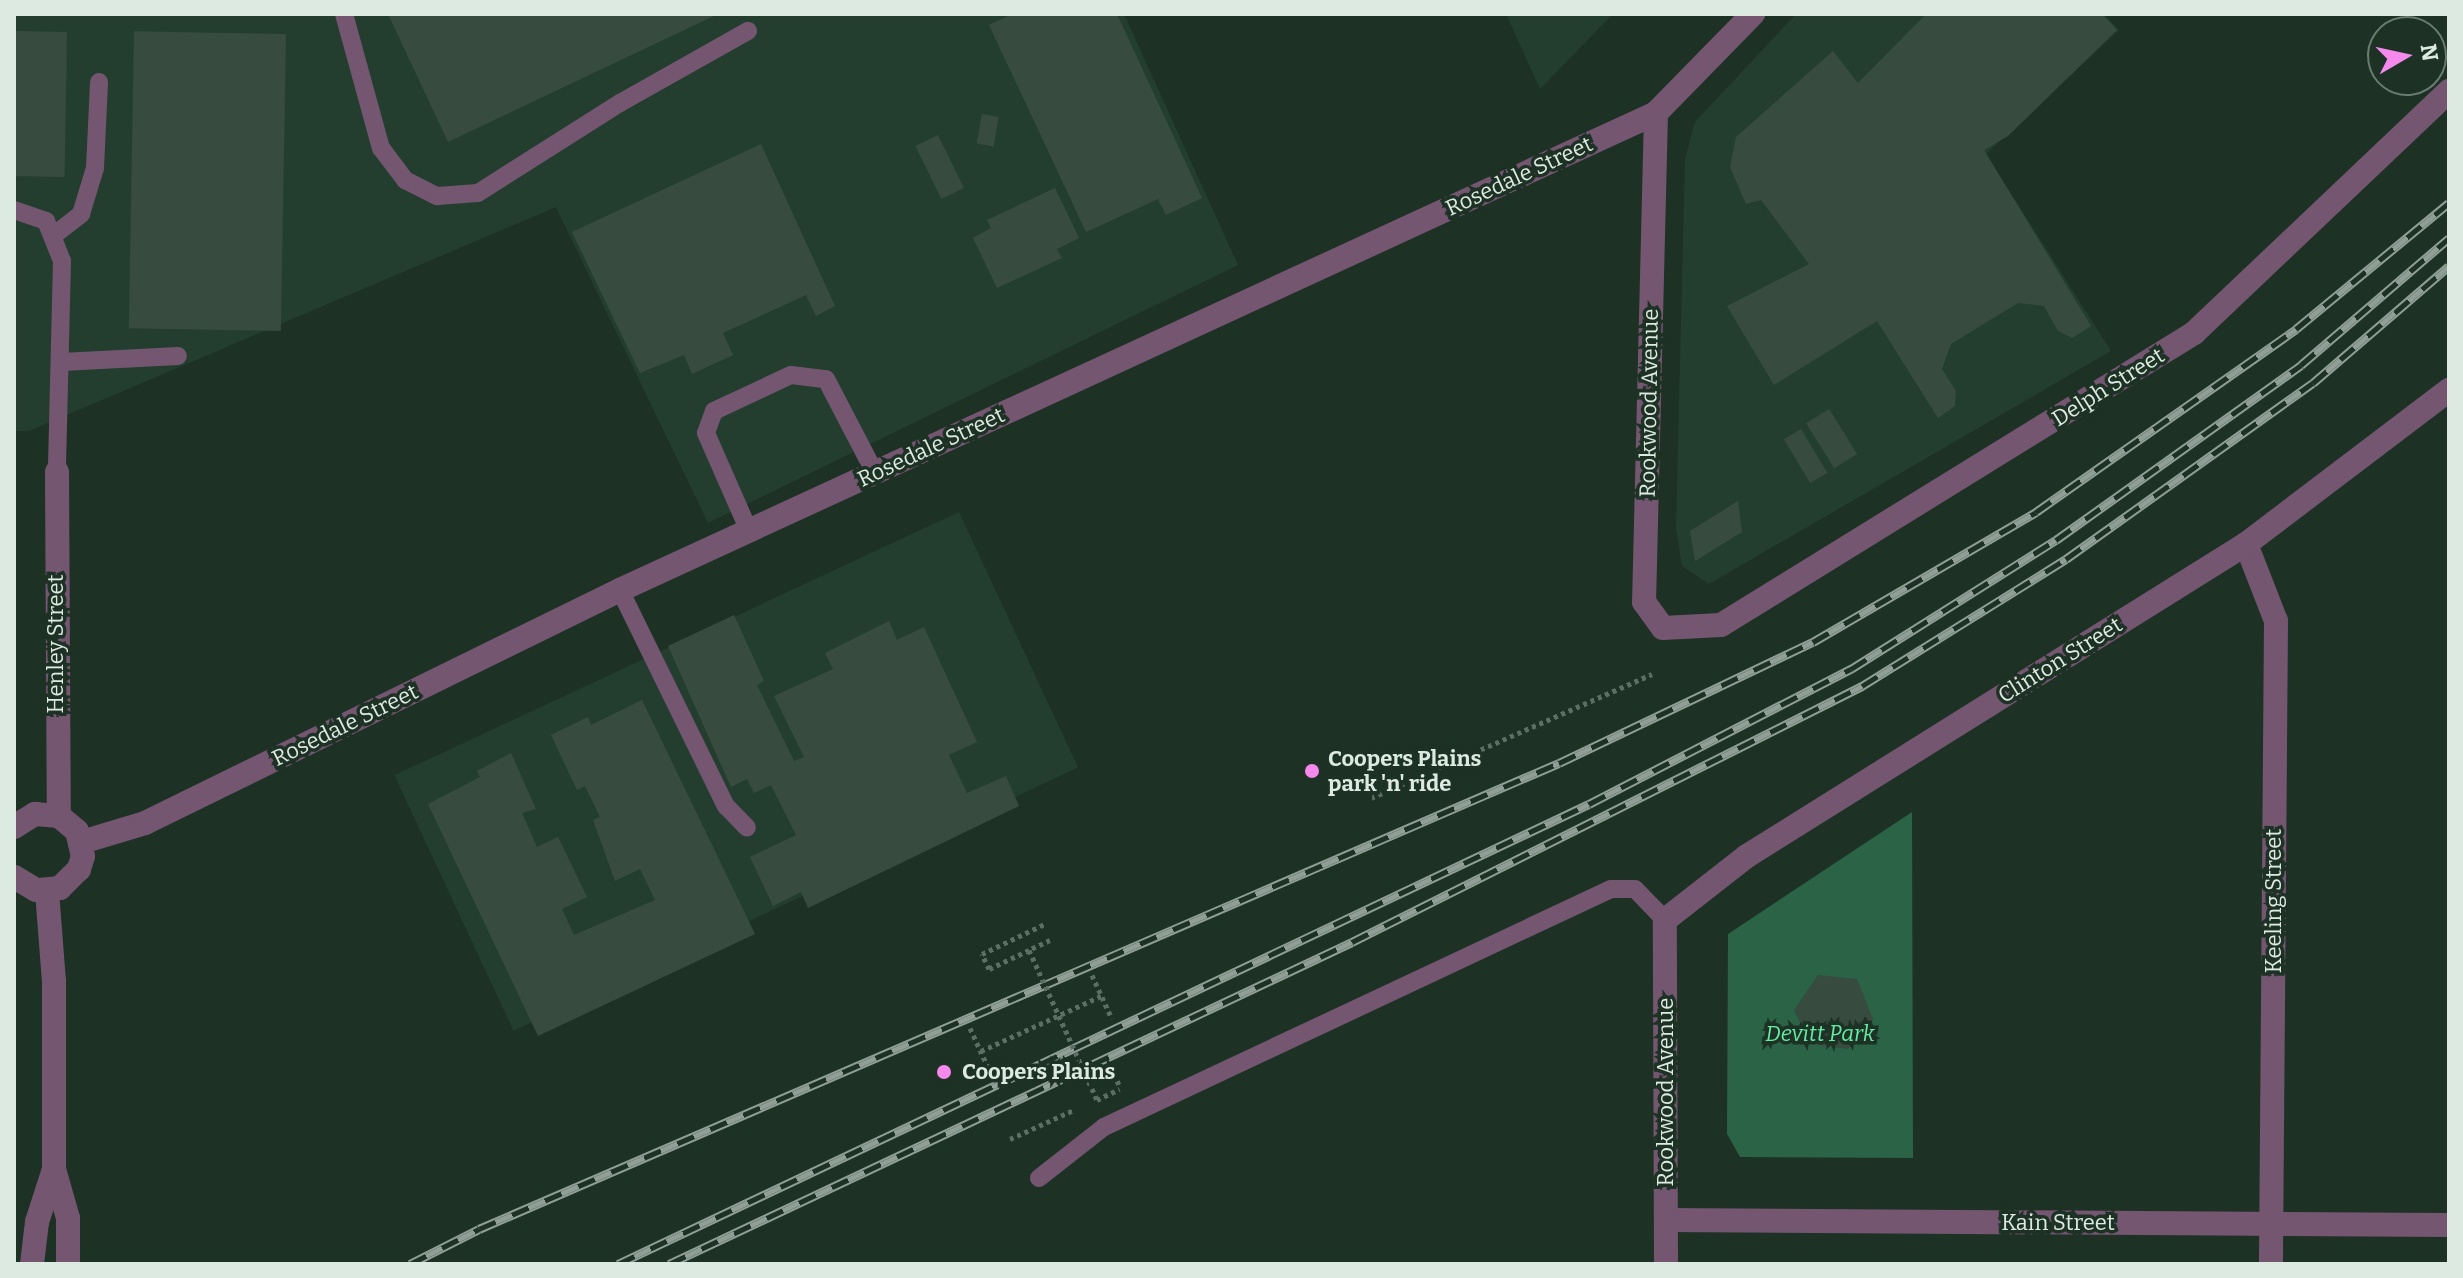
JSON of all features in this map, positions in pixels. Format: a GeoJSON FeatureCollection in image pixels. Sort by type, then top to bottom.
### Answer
{"type":"FeatureCollection","features":[{"type":"Feature","properties":{"kind":"street","name":"Rosedale Street"},"geometry":{"type":"LineString","coordinates":[[82,842],[145,823],[620,590],[1656,113],[1753,14]]}},
{"type":"Feature","properties":{"kind":"street","name":"Delph Street"},"geometry":{"type":"LineString","coordinates":[[1721,625],[2194,333],[2449,91]]}},
{"type":"Feature","properties":{"kind":"street","name":"Rookwood Avenue"},"geometry":{"type":"LineString","coordinates":[[1656,113],[1644,602],[1663,628],[1721,625]]}},
{"type":"Feature","properties":{"kind":"street","name":"Clinton Street"},"geometry":{"type":"LineString","coordinates":[[1665,920],[1747,856],[2246,544],[2449,390]]}},
{"type":"Feature","properties":{"kind":"street","name":"Henley Street"},"geometry":{"type":"LineString","coordinates":[[57,472],[59,816]]}},
{"type":"Feature","properties":{"kind":"street","name":"Keeling Street"},"geometry":{"type":"LineString","coordinates":[[2246,544],[2276,621],[2271,1264]]}},
{"type":"Feature","properties":{"kind":"street"},"geometry":{"type":"LineString","coordinates":[[14,827],[35,814],[59,816],[82,842],[79,869],[60,888],[47,891],[25,887],[14,877]]}},
{"type":"Feature","properties":{"kind":"street"},"geometry":{"type":"LineString","coordinates":[[47,891],[54,981],[54,1169],[68,1218],[68,1264]]}},
{"type":"Feature","properties":{"kind":"street","name":"Rookwood Avenue"},"geometry":{"type":"LineString","coordinates":[[1665,920],[1666,1264]]}},
{"type":"Feature","properties":{"kind":"street"},"geometry":{"type":"LineString","coordinates":[[32,1264],[37,1222],[54,1169]]}},
{"type":"Feature","properties":{"kind":"street","name":"Kain Street"},"geometry":{"type":"LineString","coordinates":[[1666,1220],[2449,1225]]}},
{"type":"Feature","properties":{"kind":"lane"},"geometry":{"type":"LineString","coordinates":[[344,14],[381,148],[405,180],[437,196],[478,193],[620,103],[748,31]]}},
{"type":"Feature","properties":{"kind":"lane"},"geometry":{"type":"LineString","coordinates":[[53,236],[81,214],[95,168],[99,82]]}},
{"type":"Feature","properties":{"kind":"lane"},"geometry":{"type":"LineString","coordinates":[[14,210],[46,221],[62,261],[57,472]]}},
{"type":"Feature","properties":{"kind":"lane"},"geometry":{"type":"LineString","coordinates":[[62,362],[178,356]]}},
{"type":"Feature","properties":{"kind":"lane"},"geometry":{"type":"LineString","coordinates":[[749,531],[706,433],[714,411],[791,375],[826,379],[875,473]]}},
{"type":"Feature","properties":{"kind":"lane"},"geometry":{"type":"LineString","coordinates":[[620,590],[726,806],[747,828]]}},
{"type":"Feature","properties":{"kind":"lane"},"geometry":{"type":"LineString","coordinates":[[1039,1178],[1104,1127],[1611,889],[1635,889],[1665,920]]}},
{"type":"Feature","properties":{"kind":"path"},"geometry":{"type":"LineString","coordinates":[[1371,798],[1652,674]]}},
{"type":"Feature","properties":{"kind":"path"},"geometry":{"type":"LineString","coordinates":[[1045,924],[982,954],[989,969],[1050,940]]}},
{"type":"Feature","properties":{"kind":"path"},"geometry":{"type":"LineString","coordinates":[[1029,950],[1097,1100]]}},
{"type":"Feature","properties":{"kind":"path"},"geometry":{"type":"LineString","coordinates":[[1092,975],[1112,1019]]}},
{"type":"Feature","properties":{"kind":"path"},"geometry":{"type":"LineString","coordinates":[[981,1051],[1101,996]]}},
{"type":"Feature","properties":{"kind":"path"},"geometry":{"type":"LineString","coordinates":[[970,1028],[992,1076]]}},
{"type":"Feature","properties":{"kind":"path"},"geometry":{"type":"LineString","coordinates":[[1010,1139],[1120,1089],[1111,1066]]}},
{"type":"Feature","properties":{"kind":"shaded area"},"geometry":{"type":"Polygon","coordinates":[[[14,14],[1124,14],[1238,265],[708,523],[556,207],[29,431],[14,431],[14,14]]]}},
{"type":"Feature","properties":{"kind":"shaded area"},"geometry":{"type":"Polygon","coordinates":[[[1506,14],[1613,14],[1540,89],[1506,14]]]}},
{"type":"Feature","properties":{"kind":"shaded area"},"geometry":{"type":"Polygon","coordinates":[[[1796,14],[2104,14],[2119,30],[1986,154],[2111,351],[1709,584],[1682,566],[1676,528],[1685,159],[1695,122],[1796,14]]]}},
{"type":"Feature","properties":{"kind":"shaded area"},"geometry":{"type":"Polygon","coordinates":[[[959,512],[1078,768],[514,1031],[394,775],[959,512]]]}},
{"type":"Feature","properties":{"kind":"green space","name":"Devitt Park"},"geometry":{"type":"Polygon","coordinates":[[[1912,812],[1913,1158],[1740,1157],[1727,1134],[1728,934],[1912,812]]]}},
{"type":"Feature","properties":{"kind":"building"},"geometry":{"type":"Polygon","coordinates":[[[388,14],[718,14],[448,142],[388,14]]]}},
{"type":"Feature","properties":{"kind":"building"},"geometry":{"type":"Polygon","coordinates":[[[1012,14],[1117,14],[1202,198],[1166,215],[1158,199],[1086,232],[989,25],[1012,14]]]}},
{"type":"Feature","properties":{"kind":"building"},"geometry":{"type":"Polygon","coordinates":[[[1926,14],[2102,14],[2117,30],[2008,136],[1984,150],[2091,326],[2072,338],[2058,331],[2044,306],[2018,303],[1951,344],[1942,369],[1956,391],[1955,406],[1938,418],[1877,321],[1774,385],[1727,306],[1809,264],[1761,200],[1746,204],[1730,167],[1736,137],[1833,51],[1858,83],[1926,14]]]}},
{"type":"Feature","properties":{"kind":"building"},"geometry":{"type":"Polygon","coordinates":[[[14,31],[67,32],[64,177],[14,176],[14,31]]]}},
{"type":"Feature","properties":{"kind":"building"},"geometry":{"type":"Polygon","coordinates":[[[134,31],[286,34],[281,331],[129,328],[134,31]]]}},
{"type":"Feature","properties":{"kind":"building"},"geometry":{"type":"Polygon","coordinates":[[[982,114],[999,117],[994,146],[977,144],[982,114]]]}},
{"type":"Feature","properties":{"kind":"building"},"geometry":{"type":"Polygon","coordinates":[[[938,135],[964,188],[941,199],[916,146],[938,135]]]}},
{"type":"Feature","properties":{"kind":"building"},"geometry":{"type":"Polygon","coordinates":[[[761,144],[835,306],[816,316],[806,295],[723,333],[733,355],[692,374],[684,355],[640,373],[572,232],[761,144]]]}},
{"type":"Feature","properties":{"kind":"building"},"geometry":{"type":"Polygon","coordinates":[[[1055,188],[1079,238],[1057,249],[1062,258],[997,288],[973,238],[991,228],[987,220],[1055,188]]]}},
{"type":"Feature","properties":{"kind":"building"},"geometry":{"type":"Polygon","coordinates":[[[1829,409],[1857,454],[1834,468],[1806,423],[1829,409]]]}},
{"type":"Feature","properties":{"kind":"building"},"geometry":{"type":"Polygon","coordinates":[[[1801,429],[1827,473],[1810,483],[1784,439],[1801,429]]]}},
{"type":"Feature","properties":{"kind":"building"},"geometry":{"type":"Polygon","coordinates":[[[1738,501],[1742,532],[1695,561],[1690,531],[1738,501]]]}},
{"type":"Feature","properties":{"kind":"building"},"geometry":{"type":"Polygon","coordinates":[[[734,615],[764,681],[757,685],[794,761],[804,757],[774,696],[833,669],[825,653],[889,621],[897,640],[924,627],[977,742],[949,755],[967,793],[1006,776],[1019,806],[808,908],[801,892],[773,906],[750,857],[796,835],[771,785],[754,793],[747,779],[731,787],[668,646],[734,615]]]}},
{"type":"Feature","properties":{"kind":"building"},"geometry":{"type":"Polygon","coordinates":[[[642,700],[755,934],[538,1036],[428,804],[480,777],[477,771],[511,753],[536,809],[522,813],[537,847],[558,837],[587,897],[562,909],[574,935],[655,900],[640,869],[615,881],[593,820],[600,817],[585,786],[577,790],[551,735],[588,717],[591,725],[642,700]]]}},
{"type":"Feature","properties":{"kind":"building"},"geometry":{"type":"Polygon","coordinates":[[[1818,975],[1857,979],[1873,1019],[1848,1049],[1810,1044],[1794,1010],[1818,975]]]}},
{"type":"Feature","properties":{"kind":"railway"},"geometry":{"type":"LineString","coordinates":[[410,1264],[479,1229],[1559,763],[1813,642],[2036,512],[2296,329],[2449,203]]}},
{"type":"Feature","properties":{"kind":"railway"},"geometry":{"type":"LineString","coordinates":[[618,1264],[1589,804],[1851,669],[2056,540],[2301,365],[2449,238]]}},
{"type":"Feature","properties":{"kind":"railway"},"geometry":{"type":"LineString","coordinates":[[669,1264],[1352,942],[1862,686],[2066,559],[2313,383],[2449,266]]}},
{"type":"Feature","properties":{"kind":"place","name":"Coopers Plains park 'n' ride"},"geometry":{"type":"Point","coordinates":[1312,771]}},
{"type":"Feature","properties":{"kind":"place","name":"Coopers Plains"},"geometry":{"type":"Point","coordinates":[944,1072]}}]}
